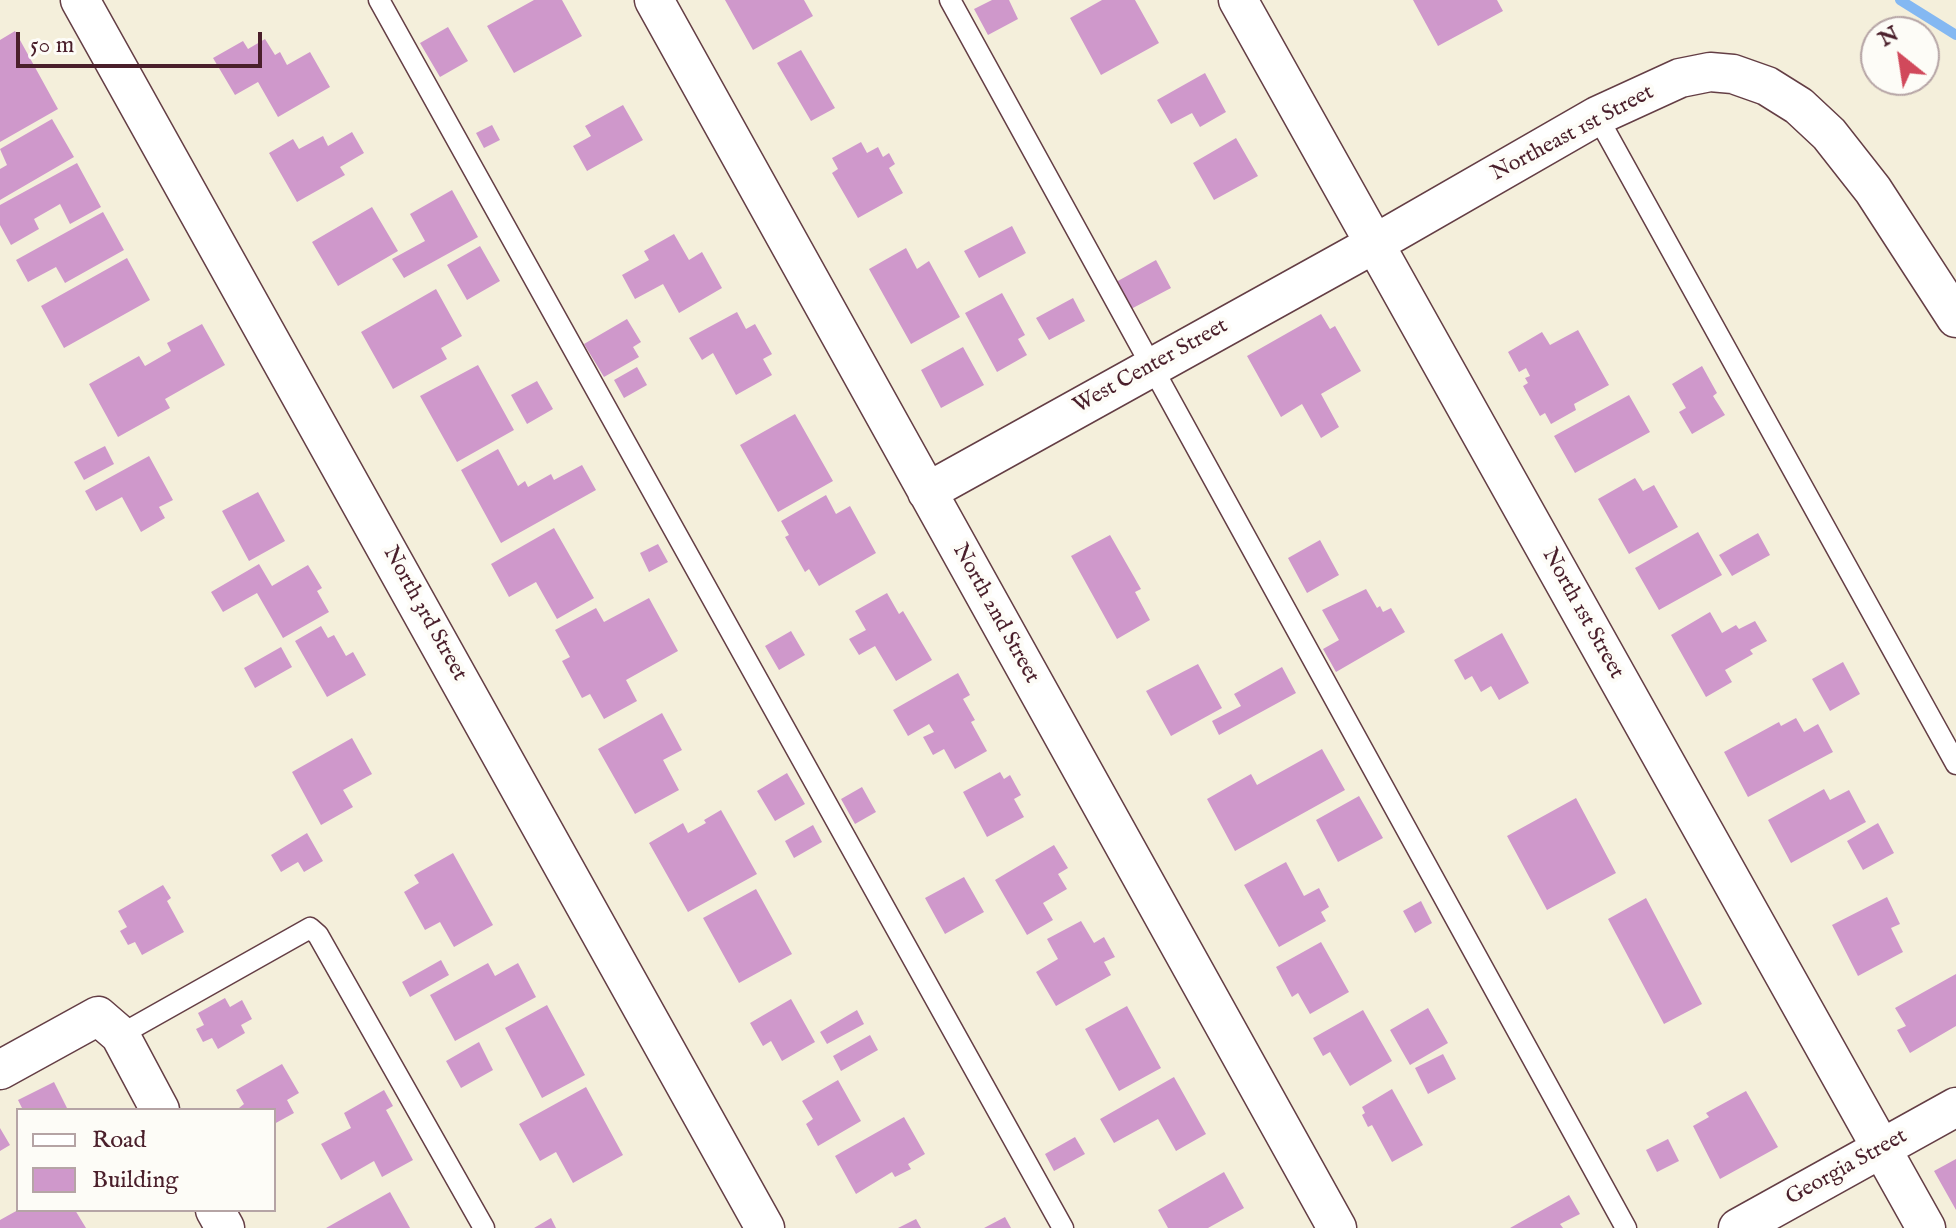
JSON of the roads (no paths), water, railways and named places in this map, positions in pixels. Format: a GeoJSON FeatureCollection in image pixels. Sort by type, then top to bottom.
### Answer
{"type":"FeatureCollection","features":[{"type":"Feature","properties":{"kind":"street","name":"North 3rd Street"},"geometry":{"type":"LineString","coordinates":[[80,0],[765,1228]]}},
{"type":"Feature","properties":{"kind":"street","name":"North 2nd Street"},"geometry":{"type":"LineString","coordinates":[[654,0],[1337,1228]]}},
{"type":"Feature","properties":{"kind":"street","name":"North 1st Street"},"geometry":{"type":"LineString","coordinates":[[1238,0],[1926,1228]]}},
{"type":"Feature","properties":{"kind":"street","name":"Northeast 1st Street"},"geometry":{"type":"LineString","coordinates":[[1376,243],[1597,116],[1680,78],[1710,72],[1733,74],[1767,86],[1799,106],[1829,134],[1873,190],[1956,318]]}},
{"type":"Feature","properties":{"kind":"street","name":"West Center Street"},"geometry":{"type":"LineString","coordinates":[[927,492],[1376,243]]}},
{"type":"Feature","properties":{"kind":"street"},"geometry":{"type":"LineString","coordinates":[[0,1070],[109,1026],[159,1108]]}},
{"type":"Feature","properties":{"kind":"street","name":"Georgia Street"},"geometry":{"type":"LineString","coordinates":[[1738,1228],[1956,1107]]}},
{"type":"Feature","properties":{"kind":"lane"},"geometry":{"type":"LineString","coordinates":[[379,0],[1063,1228]]}},
{"type":"Feature","properties":{"kind":"lane"},"geometry":{"type":"LineString","coordinates":[[950,0],[1626,1228]]}},
{"type":"Feature","properties":{"kind":"lane"},"geometry":{"type":"LineString","coordinates":[[1597,116],[1956,764]]}},
{"type":"Feature","properties":{"kind":"lane"},"geometry":{"type":"LineString","coordinates":[[109,1026],[310,928],[318,935],[484,1228]]}},
{"type":"Feature","properties":{"kind":"waterway"},"geometry":{"type":"LineString","coordinates":[[1900,0],[1956,35]]}}]}
